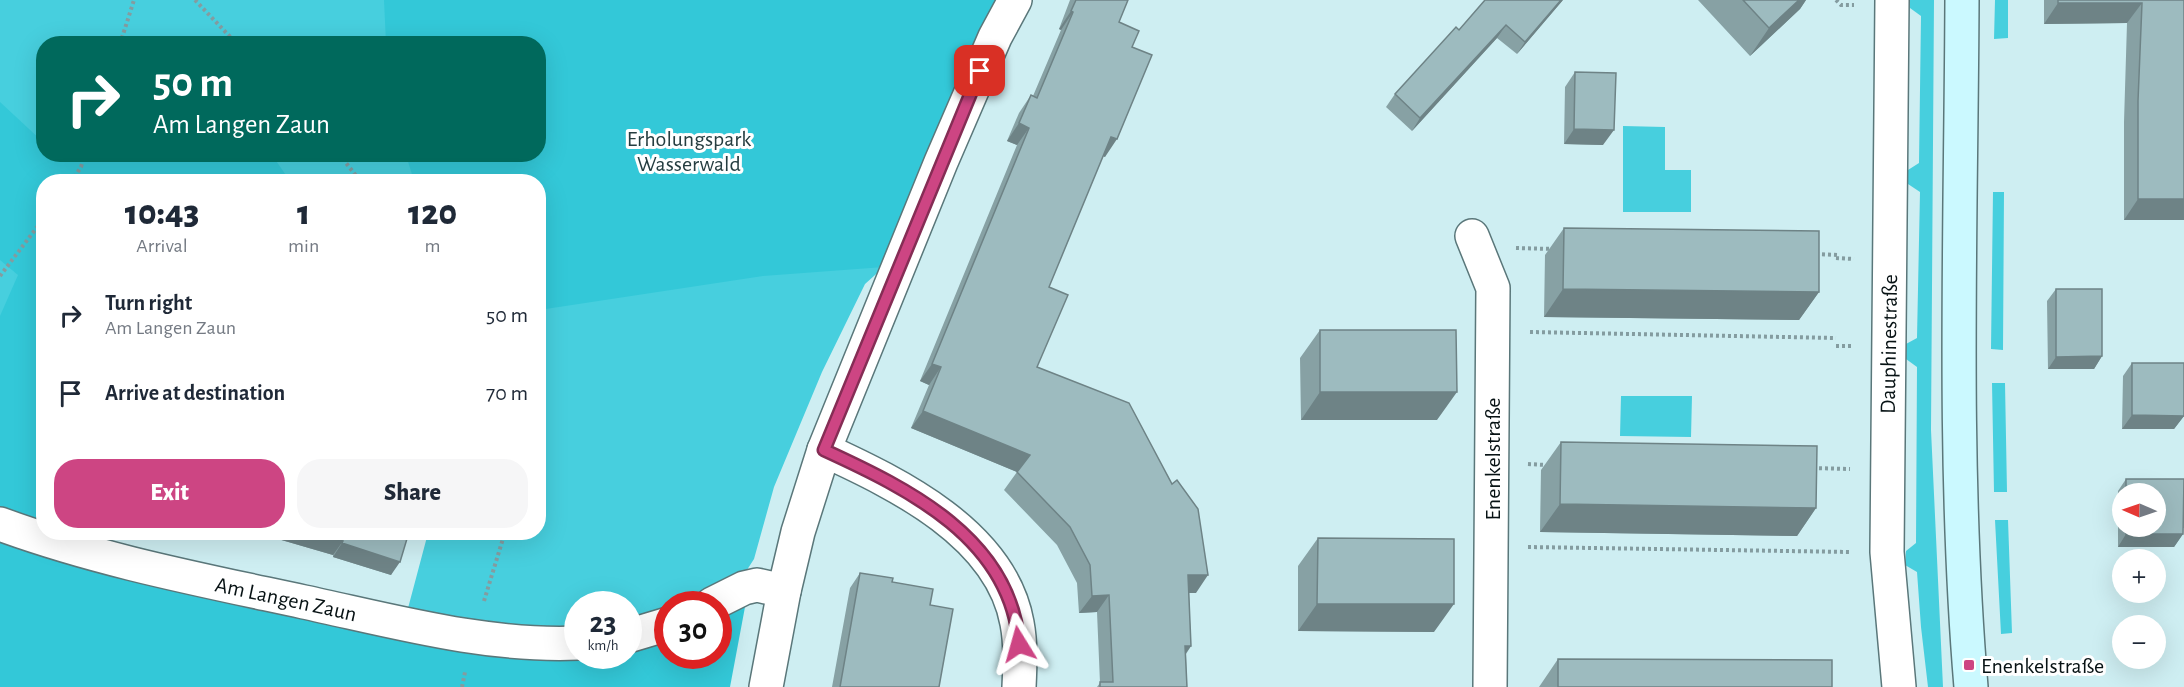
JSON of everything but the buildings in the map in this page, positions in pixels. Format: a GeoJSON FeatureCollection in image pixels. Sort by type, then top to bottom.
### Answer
{"type":"FeatureCollection","features":[{"type":"Feature","properties":{"kind":"main road"},"geometry":{"type":"LineString","coordinates":[[1962,0],[1960,367],[1963,521],[1971,687]]}},
{"type":"Feature","properties":{"kind":"street"},"geometry":{"type":"LineString","coordinates":[[766,687],[798,532],[824,450],[941,162],[995,38],[1015,0]]}},
{"type":"Feature","properties":{"kind":"street","name":"Dauphinestraße"},"geometry":{"type":"LineString","coordinates":[[1892,0],[1887,552],[1899,687]]}},
{"type":"Feature","properties":{"kind":"street","name":"Enenkelstraße"},"geometry":{"type":"LineString","coordinates":[[1472,236],[1493,288],[1490,687]]}},
{"type":"Feature","properties":{"kind":"street"},"geometry":{"type":"LineString","coordinates":[[824,450],[878,475],[906,492],[969,538],[994,566],[1008,593],[1017,622],[1019,687]]}},
{"type":"Feature","properties":{"kind":"street","name":"Am Langen Zaun"},"geometry":{"type":"LineString","coordinates":[[0,524],[36,537]]}},
{"type":"Feature","properties":{"kind":"street","name":"Am Langen Zaun"},"geometry":{"type":"LineString","coordinates":[[47,540],[120,560],[392,621],[473,636],[528,642],[564,643]]}},
{"type":"Feature","properties":{"kind":"street"},"geometry":{"type":"LineString","coordinates":[[732,594],[757,585],[784,591]]}},
{"type":"Feature","properties":{"kind":"path"},"geometry":{"type":"LineString","coordinates":[[123,36],[134,0]]}},
{"type":"Feature","properties":{"kind":"path"},"geometry":{"type":"LineString","coordinates":[[195,0],[229,36]]}},
{"type":"Feature","properties":{"kind":"path"},"geometry":{"type":"LineString","coordinates":[[345,162],[355,174]]}},
{"type":"Feature","properties":{"kind":"path"},"geometry":{"type":"LineString","coordinates":[[0,276],[36,229]]}},
{"type":"Feature","properties":{"kind":"path"},"geometry":{"type":"LineString","coordinates":[[1515,248],[1563,249]]}},
{"type":"Feature","properties":{"kind":"path"},"geometry":{"type":"LineString","coordinates":[[1813,254],[1837,255]]}},
{"type":"Feature","properties":{"kind":"path"},"geometry":{"type":"LineString","coordinates":[[1526,332],[1836,338]]}},
{"type":"Feature","properties":{"kind":"path"},"geometry":{"type":"LineString","coordinates":[[1525,464],[1548,465]]}},
{"type":"Feature","properties":{"kind":"path"},"geometry":{"type":"LineString","coordinates":[[1810,468],[1887,470]]}},
{"type":"Feature","properties":{"kind":"path"},"geometry":{"type":"LineString","coordinates":[[473,636],[503,540]]}},
{"type":"Feature","properties":{"kind":"path"},"geometry":{"type":"LineString","coordinates":[[1524,547],[1887,552]]}},
{"type":"Feature","properties":{"kind":"green space","name":"Erholungspark Wasserwald"},"geometry":{"type":"Polygon","coordinates":[[[0,0],[999,0],[884,267],[865,284],[822,372],[774,487],[754,559],[745,573],[716,591],[654,591],[654,618],[642,622],[642,591],[564,591],[564,631],[508,629],[407,612],[426,540],[546,540],[546,174],[36,174],[36,241],[0,508],[0,0]]]}},
{"type":"Feature","properties":{"kind":"green space","name":"Erholungspark Wasserwald"},"geometry":{"type":"Polygon","coordinates":[[[384,0],[999,0],[884,267],[763,276],[546,309],[546,174],[412,174],[408,162],[546,162],[546,36],[386,36],[384,0]]]}},
{"type":"Feature","properties":{"kind":"green space"},"geometry":{"type":"Polygon","coordinates":[[[1910,0],[1934,0],[1931,430],[1943,687],[1928,687],[1917,572],[1905,565],[1906,551],[1916,543],[1917,367],[1906,359],[1906,344],[1917,338],[1920,192],[1908,184],[1908,170],[1919,163],[1921,16],[1910,8],[1910,0]]]}},
{"type":"Feature","properties":{"kind":"green space"},"geometry":{"type":"Polygon","coordinates":[[[1995,0],[2008,0],[2008,38],[1994,39],[1995,0]]]}},
{"type":"Feature","properties":{"kind":"green space"},"geometry":{"type":"Polygon","coordinates":[[[0,102],[36,135],[36,162],[277,162],[285,174],[36,174],[36,521],[0,508],[0,316],[18,275],[0,260],[0,102]]]}},
{"type":"Feature","properties":{"kind":"green space"},"geometry":{"type":"Polygon","coordinates":[[[1623,126],[1665,127],[1665,170],[1691,170],[1691,212],[1623,212],[1623,126]]]}},
{"type":"Feature","properties":{"kind":"green space"},"geometry":{"type":"Polygon","coordinates":[[[1993,192],[2004,192],[2003,350],[1991,349],[1993,192]]]}},
{"type":"Feature","properties":{"kind":"green space"},"geometry":{"type":"Polygon","coordinates":[[[1992,383],[2005,383],[2007,492],[1994,492],[1992,383]]]}},
{"type":"Feature","properties":{"kind":"green space"},"geometry":{"type":"Polygon","coordinates":[[[1621,396],[1692,396],[1691,437],[1620,436],[1621,396]]]}},
{"type":"Feature","properties":{"kind":"green space"},"geometry":{"type":"Polygon","coordinates":[[[1995,520],[2008,520],[2012,633],[2001,634],[1995,520]]]}},
{"type":"Feature","properties":{"kind":"green space"},"geometry":{"type":"Polygon","coordinates":[[[0,537],[518,658],[564,657],[564,669],[642,669],[642,644],[654,640],[654,669],[732,669],[732,612],[745,607],[730,687],[0,687],[0,537]]]}},
{"type":"Feature","properties":{"kind":"place","name":"Enenkelstraße"},"geometry":{"type":"Point","coordinates":[1969,665]}},
{"type":"Feature","properties":{"kind":"route"},"geometry":{"type":"LineString","coordinates":[[980,71],[824,450],[878,475],[941,515],[969,538],[994,566],[1008,593],[1017,622],[1019,644]]}}]}
